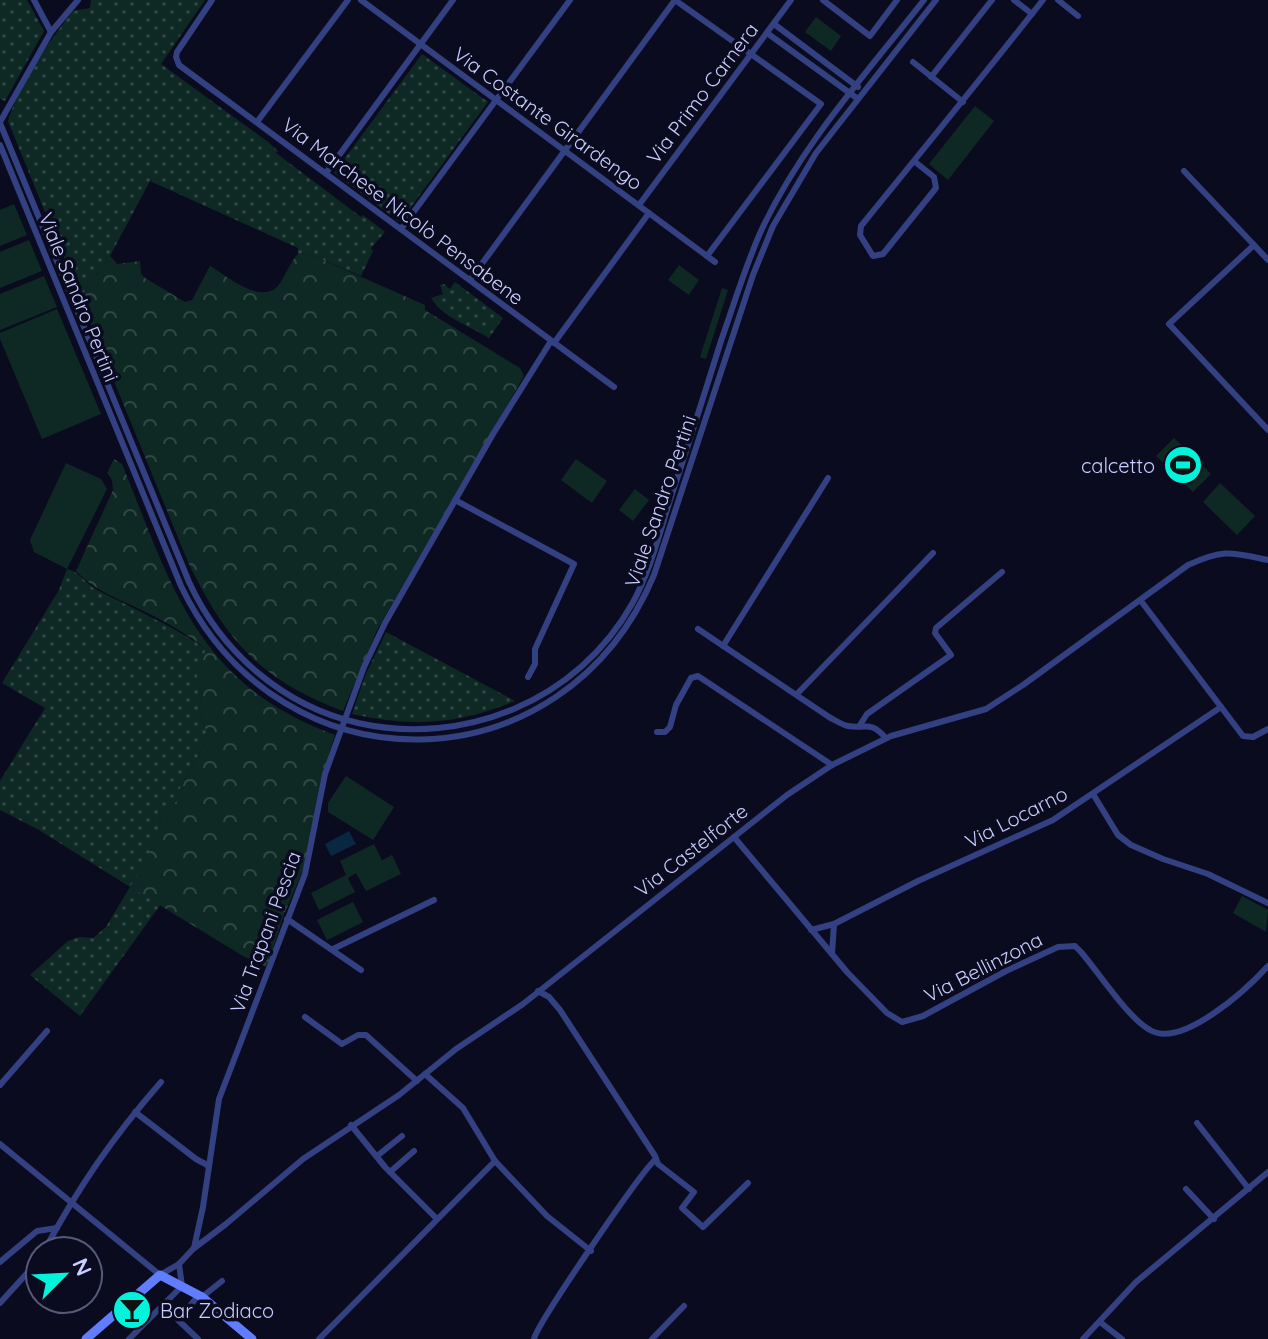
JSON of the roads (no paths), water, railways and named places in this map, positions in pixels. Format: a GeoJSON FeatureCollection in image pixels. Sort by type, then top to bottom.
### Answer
{"type":"FeatureCollection","features":[{"type":"Feature","properties":{"kind":"street"},"geometry":{"type":"LineString","coordinates":[[34,0],[51,32]]}},
{"type":"Feature","properties":{"kind":"street"},"geometry":{"type":"LineString","coordinates":[[0,123],[51,32],[78,0]]}},
{"type":"Feature","properties":{"kind":"street","name":"Via Marchese Nicolò Pensabene"},"geometry":{"type":"LineString","coordinates":[[212,0],[177,52],[179,65],[614,387]]}},
{"type":"Feature","properties":{"kind":"street"},"geometry":{"type":"LineString","coordinates":[[257,122],[348,0]]}},
{"type":"Feature","properties":{"kind":"street","name":"Via Costante Girardengo"},"geometry":{"type":"LineString","coordinates":[[361,0],[715,262]]}},
{"type":"Feature","properties":{"kind":"street"},"geometry":{"type":"LineString","coordinates":[[326,173],[453,0]]}},
{"type":"Feature","properties":{"kind":"street"},"geometry":{"type":"LineString","coordinates":[[401,229],[570,0]]}},
{"type":"Feature","properties":{"kind":"street"},"geometry":{"type":"LineString","coordinates":[[470,280],[675,0],[821,104],[707,256]]}},
{"type":"Feature","properties":{"kind":"street","name":"Via Primo Carnera"},"geometry":{"type":"LineString","coordinates":[[639,205],[791,0]]}},
{"type":"Feature","properties":{"kind":"street"},"geometry":{"type":"LineString","coordinates":[[823,0],[870,36],[897,0]]}},
{"type":"Feature","properties":{"kind":"street","name":"Viale Sandro Pertini"},"geometry":{"type":"LineString","coordinates":[[0,123],[182,565],[202,607],[226,641],[266,680],[304,704],[345,720],[415,730],[454,727],[520,707],[561,683],[588,661],[615,631],[636,597],[650,563],[737,295],[760,234],[799,161],[924,0]]}},
{"type":"Feature","properties":{"kind":"street","name":"Viale Sandro Pertini"},"geometry":{"type":"LineString","coordinates":[[0,146],[192,609],[220,648],[255,683],[302,714],[341,729],[374,736],[431,739],[479,732],[503,725],[564,693],[615,644],[639,608],[654,575],[753,275],[773,226],[801,175],[936,0]]}},
{"type":"Feature","properties":{"kind":"street"},"geometry":{"type":"LineString","coordinates":[[931,77],[992,0]]}},
{"type":"Feature","properties":{"kind":"street"},"geometry":{"type":"LineString","coordinates":[[1014,0],[1032,14]]}},
{"type":"Feature","properties":{"kind":"street"},"geometry":{"type":"LineString","coordinates":[[914,161],[934,177],[936,188],[883,254],[873,256],[859,229],[1043,0]]}},
{"type":"Feature","properties":{"kind":"street"},"geometry":{"type":"LineString","coordinates":[[1058,0],[1078,16]]}},
{"type":"Feature","properties":{"kind":"street"},"geometry":{"type":"LineString","coordinates":[[774,24],[864,91]]}},
{"type":"Feature","properties":{"kind":"street"},"geometry":{"type":"LineString","coordinates":[[767,33],[858,99]]}},
{"type":"Feature","properties":{"kind":"street"},"geometry":{"type":"LineString","coordinates":[[913,62],[963,102]]}},
{"type":"Feature","properties":{"kind":"street"},"geometry":{"type":"LineString","coordinates":[[1184,171],[1268,260]]}},
{"type":"Feature","properties":{"kind":"street","name":"Via Trapani Pescia"},"geometry":{"type":"LineString","coordinates":[[193,1249],[200,1225],[219,1099],[309,864],[325,774],[364,667],[385,623],[455,500],[552,342],[649,213]]}},
{"type":"Feature","properties":{"kind":"street"},"geometry":{"type":"LineString","coordinates":[[1254,245],[1169,324],[1268,430]]}},
{"type":"Feature","properties":{"kind":"street"},"geometry":{"type":"LineString","coordinates":[[723,646],[828,478]]}},
{"type":"Feature","properties":{"kind":"street"},"geometry":{"type":"LineString","coordinates":[[455,500],[574,564],[535,649],[535,664],[528,677]]}},
{"type":"Feature","properties":{"kind":"street","name":"Via Castelforte"},"geometry":{"type":"LineString","coordinates":[[160,1275],[179,1264],[193,1249],[303,1159],[417,1081],[538,991],[734,837],[832,765],[886,738],[986,709],[1188,565],[1215,554],[1237,552],[1268,560]]}},
{"type":"Feature","properties":{"kind":"street"},"geometry":{"type":"LineString","coordinates":[[797,694],[933,553]]}},
{"type":"Feature","properties":{"kind":"street"},"geometry":{"type":"LineString","coordinates":[[860,725],[867,714],[951,655],[935,633],[936,628],[1002,572]]}},
{"type":"Feature","properties":{"kind":"street"},"geometry":{"type":"LineString","coordinates":[[1141,601],[1243,736],[1253,737],[1268,729]]}},
{"type":"Feature","properties":{"kind":"street"},"geometry":{"type":"LineString","coordinates":[[698,629],[829,717],[849,726],[860,725],[878,730],[886,738]]}},
{"type":"Feature","properties":{"kind":"street"},"geometry":{"type":"LineString","coordinates":[[657,732],[665,732],[670,727],[676,705],[691,678],[698,676],[832,765]]}},
{"type":"Feature","properties":{"kind":"street","name":"Via Locarno"},"geometry":{"type":"LineString","coordinates":[[811,930],[834,924],[918,881],[1053,820],[1221,707]]}},
{"type":"Feature","properties":{"kind":"street"},"geometry":{"type":"LineString","coordinates":[[1093,794],[1118,835],[1131,845],[1208,874],[1268,903]]}},
{"type":"Feature","properties":{"kind":"street","name":"Via Bellinzona"},"geometry":{"type":"LineString","coordinates":[[734,837],[832,954],[887,1013],[902,1022],[1036,956],[1058,947],[1075,946],[1138,1021],[1161,1035],[1178,1033],[1201,1021],[1268,966]]}},
{"type":"Feature","properties":{"kind":"street"},"geometry":{"type":"LineString","coordinates":[[333,949],[434,900]]}},
{"type":"Feature","properties":{"kind":"street"},"geometry":{"type":"LineString","coordinates":[[287,919],[361,970]]}},
{"type":"Feature","properties":{"kind":"street"},"geometry":{"type":"LineString","coordinates":[[832,954],[834,924]]}},
{"type":"Feature","properties":{"kind":"street"},"geometry":{"type":"LineString","coordinates":[[538,991],[549,997],[560,1010],[658,1164],[694,1192],[682,1208],[703,1227],[748,1183]]}},
{"type":"Feature","properties":{"kind":"street"},"geometry":{"type":"LineString","coordinates":[[305,1017],[342,1044],[358,1035],[366,1035],[417,1081]]}},
{"type":"Feature","properties":{"kind":"street"},"geometry":{"type":"LineString","coordinates":[[0,1085],[47,1031]]}},
{"type":"Feature","properties":{"kind":"street"},"geometry":{"type":"LineString","coordinates":[[425,1074],[463,1108],[495,1161],[547,1216],[591,1251]]}},
{"type":"Feature","properties":{"kind":"street"},"geometry":{"type":"LineString","coordinates":[[53,1235],[70,1203],[121,1128],[161,1082]]}},
{"type":"Feature","properties":{"kind":"street"},"geometry":{"type":"LineString","coordinates":[[135,1112],[209,1166]]}},
{"type":"Feature","properties":{"kind":"street"},"geometry":{"type":"LineString","coordinates":[[1197,1123],[1249,1189]]}},
{"type":"Feature","properties":{"kind":"street"},"geometry":{"type":"LineString","coordinates":[[351,1125],[390,1172],[437,1219]]}},
{"type":"Feature","properties":{"kind":"street"},"geometry":{"type":"LineString","coordinates":[[377,1156],[402,1136]]}},
{"type":"Feature","properties":{"kind":"street"},"geometry":{"type":"LineString","coordinates":[[0,1144],[160,1275],[200,1296],[252,1339]]}},
{"type":"Feature","properties":{"kind":"street"},"geometry":{"type":"LineString","coordinates":[[390,1172],[414,1151]]}},
{"type":"Feature","properties":{"kind":"street"},"geometry":{"type":"LineString","coordinates":[[534,1339],[535,1332],[656,1159]]}},
{"type":"Feature","properties":{"kind":"street"},"geometry":{"type":"LineString","coordinates":[[319,1339],[495,1161]]}},
{"type":"Feature","properties":{"kind":"street"},"geometry":{"type":"LineString","coordinates":[[1083,1339],[1136,1282],[1268,1172]]}},
{"type":"Feature","properties":{"kind":"street"},"geometry":{"type":"LineString","coordinates":[[1186,1189],[1214,1219]]}},
{"type":"Feature","properties":{"kind":"street"},"geometry":{"type":"LineString","coordinates":[[0,1262],[37,1231],[57,1228]]}},
{"type":"Feature","properties":{"kind":"street"},"geometry":{"type":"LineString","coordinates":[[179,1264],[182,1286]]}},
{"type":"Feature","properties":{"kind":"street"},"geometry":{"type":"LineString","coordinates":[[86,1339],[160,1275]]}},
{"type":"Feature","properties":{"kind":"street"},"geometry":{"type":"LineString","coordinates":[[0,1303],[24,1277]]}},
{"type":"Feature","properties":{"kind":"street"},"geometry":{"type":"LineString","coordinates":[[198,1339],[178,1320],[200,1296],[222,1281]]}},
{"type":"Feature","properties":{"kind":"street"},"geometry":{"type":"LineString","coordinates":[[129,1339],[182,1286]]}},
{"type":"Feature","properties":{"kind":"street"},"geometry":{"type":"LineString","coordinates":[[652,1339],[684,1306]]}},
{"type":"Feature","properties":{"kind":"street"},"geometry":{"type":"LineString","coordinates":[[1100,1322],[1122,1339]]}},
{"type":"Feature","properties":{"kind":"water"},"geometry":{"type":"Polygon","coordinates":[[[349,831],[356,844],[331,856],[325,844],[349,831]]]}},
{"type":"Feature","properties":{"kind":"place","name":"calcetto"},"geometry":{"type":"Point","coordinates":[1183,465]}},
{"type":"Feature","properties":{"kind":"place","name":"Bar Zodiaco"},"geometry":{"type":"Point","coordinates":[132,1310]}}]}
